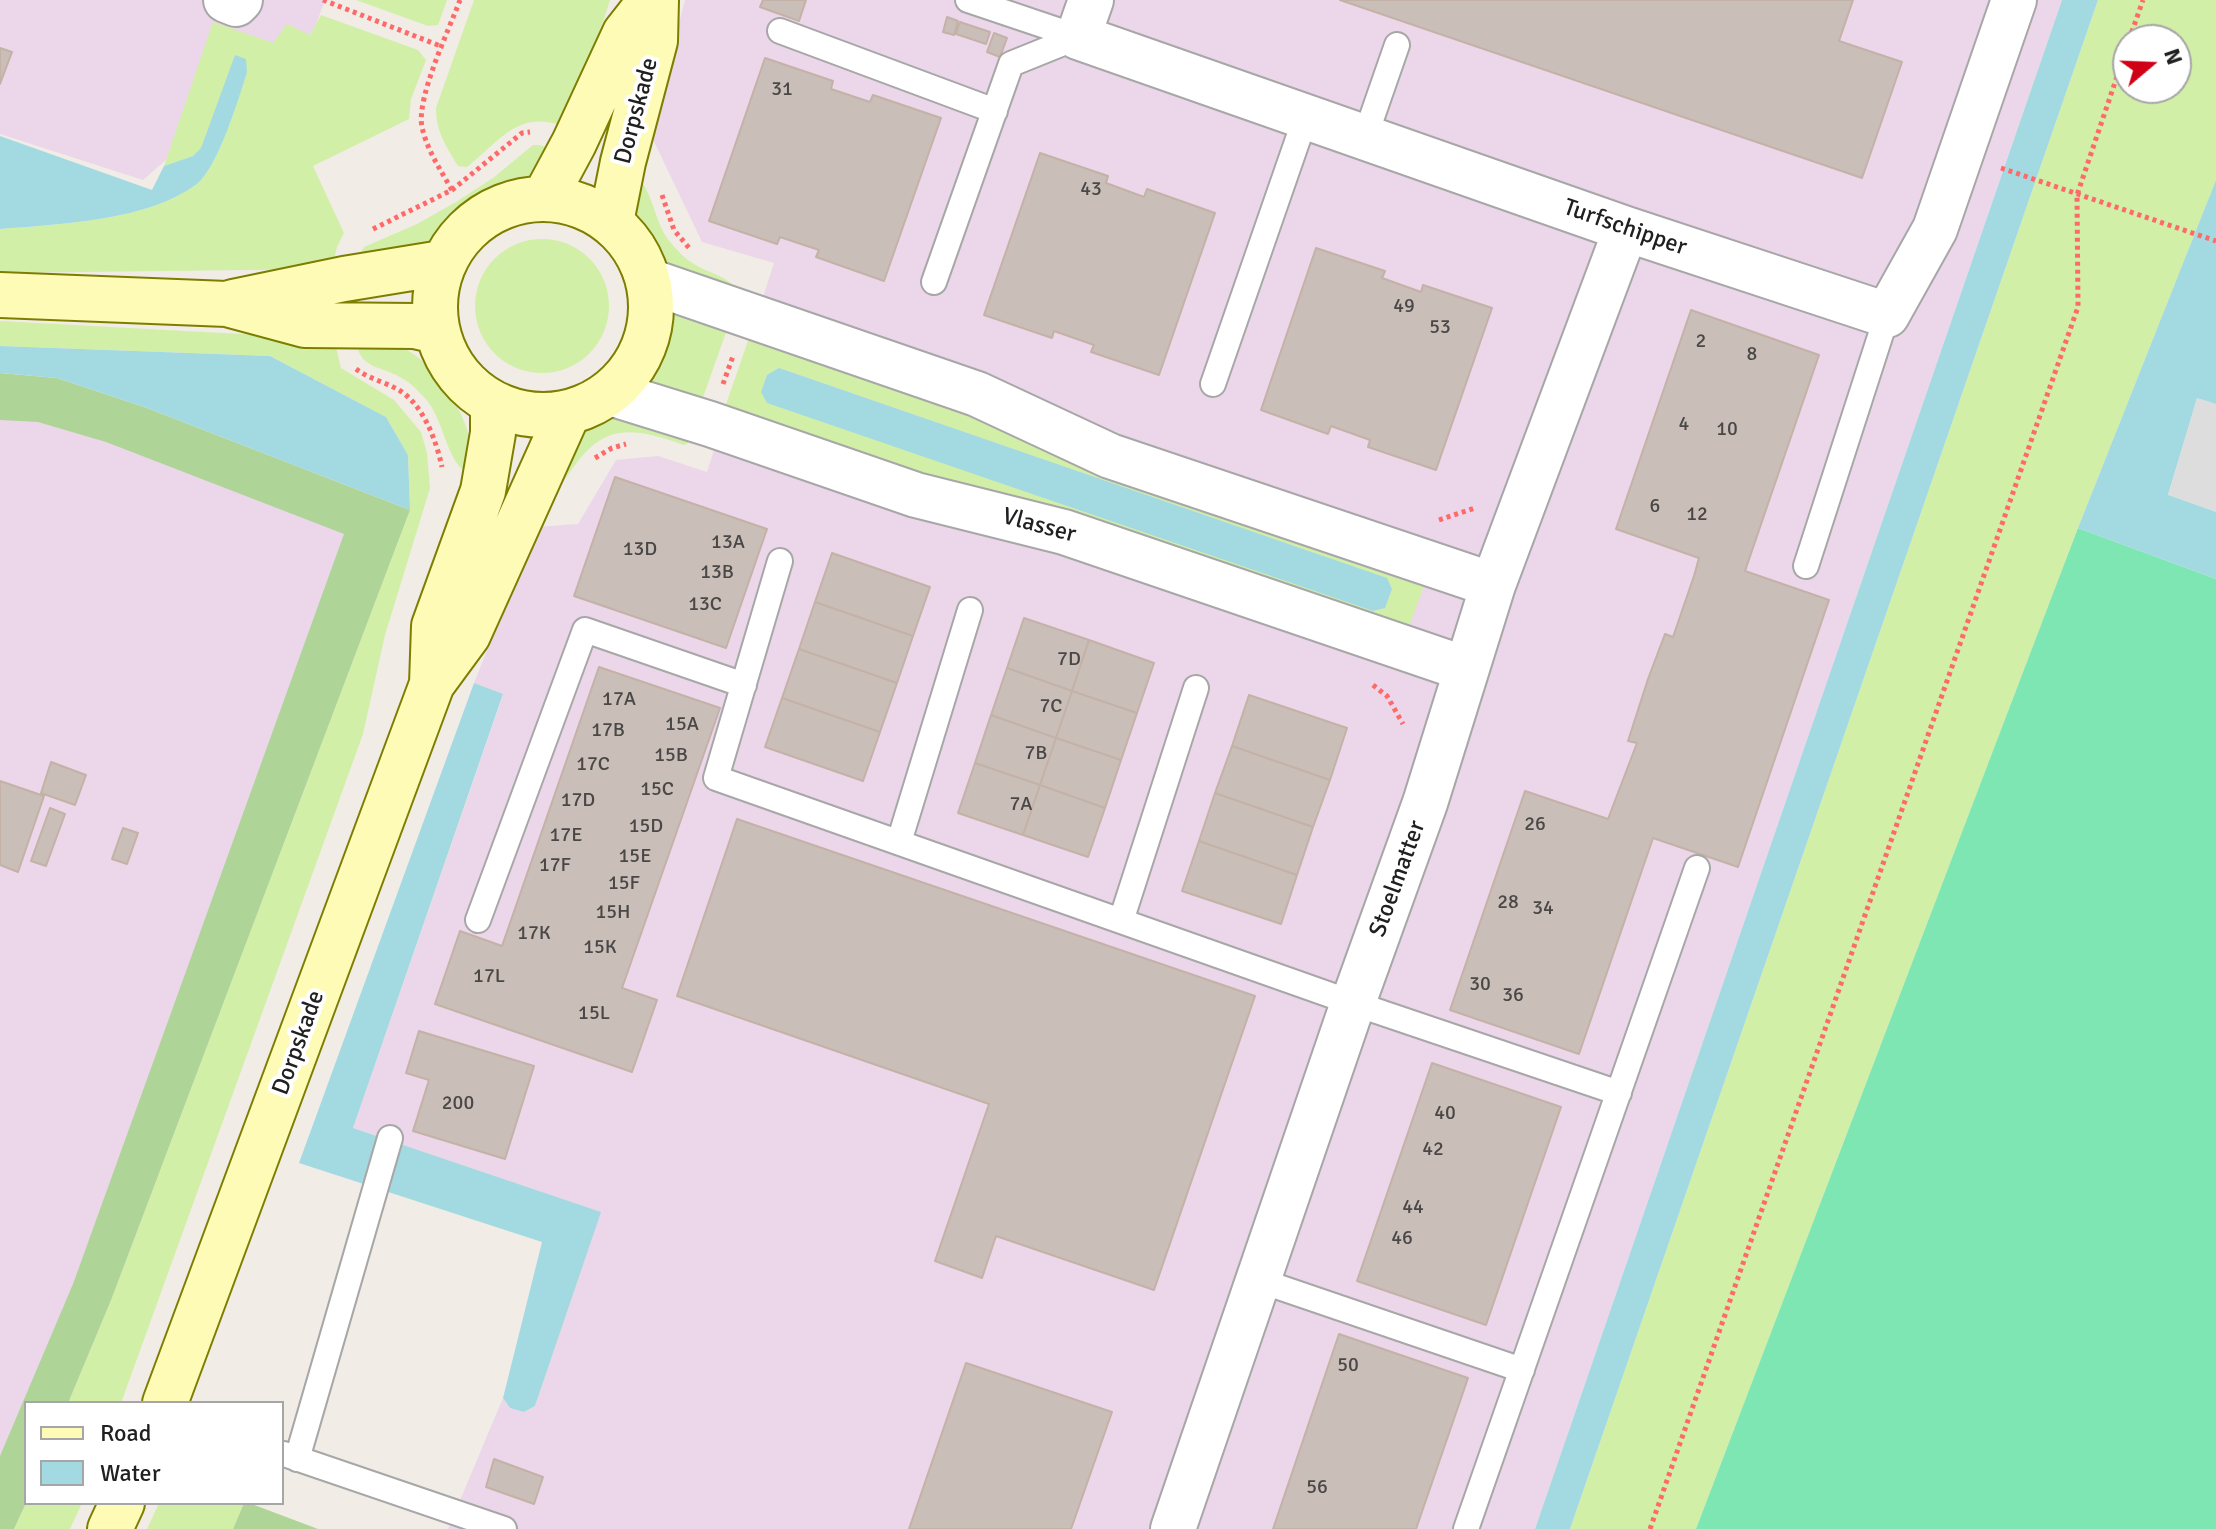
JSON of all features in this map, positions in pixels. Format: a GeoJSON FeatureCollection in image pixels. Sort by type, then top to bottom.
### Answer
{"type":"FeatureCollection","features":[{"type":"Feature","properties":{"kind":"main road","name":"Dorpskade"},"geometry":{"type":"LineString","coordinates":[[545,197],[625,33],[653,0]]}},
{"type":"Feature","properties":{"kind":"main road","name":"Dorpskade"},"geometry":{"type":"LineString","coordinates":[[611,222],[623,162],[655,41],[653,0]]}},
{"type":"Feature","properties":{"kind":"main road"},"geometry":{"type":"LineString","coordinates":[[545,197],[569,200],[611,222],[634,248],[649,281],[651,322],[637,362],[610,393],[568,413],[530,414],[493,404],[467,385],[448,360],[437,331],[434,297],[442,263],[455,241],[473,222],[495,208],[519,200],[545,197]]}},
{"type":"Feature","properties":{"kind":"main road"},"geometry":{"type":"LineString","coordinates":[[227,304],[317,284],[442,263]]}},
{"type":"Feature","properties":{"kind":"main road"},"geometry":{"type":"LineString","coordinates":[[0,295],[227,304],[305,325],[415,326],[437,331]]}},
{"type":"Feature","properties":{"kind":"main road","name":"Dorpskade"},"geometry":{"type":"LineString","coordinates":[[432,684],[434,626],[483,491],[493,433],[493,404]]}},
{"type":"Feature","properties":{"kind":"main road","name":"Dorpskade"},"geometry":{"type":"LineString","coordinates":[[166,1401],[432,684],[468,635],[568,413]]}},
{"type":"Feature","properties":{"kind":"main road"},"geometry":{"type":"LineString","coordinates":[[110,1529],[121,1505]]}},
{"type":"Feature","properties":{"kind":"street"},"geometry":{"type":"LineString","coordinates":[[1887,315],[1935,229],[2014,0]]}},
{"type":"Feature","properties":{"kind":"street","name":"Turfschipper"},"geometry":{"type":"LineString","coordinates":[[1085,19],[1306,116],[1626,229],[1887,315]]}},
{"type":"Feature","properties":{"kind":"street","name":"Stoelmatter"},"geometry":{"type":"LineString","coordinates":[[1173,1529],[1353,1003],[1425,803],[1493,585],[1626,229]]}},
{"type":"Feature","properties":{"kind":"street"},"geometry":{"type":"LineString","coordinates":[[649,281],[977,394],[1110,456],[1493,585]]}},
{"type":"Feature","properties":{"kind":"street","name":"Vlasser"},"geometry":{"type":"LineString","coordinates":[[610,393],[916,495],[1064,532],[1466,669]]}},
{"type":"Feature","properties":{"kind":"lane"},"geometry":{"type":"LineString","coordinates":[[968,0],[1085,19]]}},
{"type":"Feature","properties":{"kind":"lane"},"geometry":{"type":"LineString","coordinates":[[934,282],[1011,64],[1085,19]]}},
{"type":"Feature","properties":{"kind":"lane"},"geometry":{"type":"LineString","coordinates":[[780,31],[995,111]]}},
{"type":"Feature","properties":{"kind":"lane"},"geometry":{"type":"LineString","coordinates":[[1365,137],[1397,45]]}},
{"type":"Feature","properties":{"kind":"lane"},"geometry":{"type":"LineString","coordinates":[[1213,384],[1306,116]]}},
{"type":"Feature","properties":{"kind":"lane"},"geometry":{"type":"LineString","coordinates":[[1806,566],[1887,315]]}},
{"type":"Feature","properties":{"kind":"lane"},"geometry":{"type":"LineString","coordinates":[[780,561],[716,778],[1353,1003],[1619,1093]]}},
{"type":"Feature","properties":{"kind":"lane"},"geometry":{"type":"LineString","coordinates":[[899,842],[970,610]]}},
{"type":"Feature","properties":{"kind":"lane"},"geometry":{"type":"LineString","coordinates":[[478,920],[585,630],[744,685]]}},
{"type":"Feature","properties":{"kind":"lane"},"geometry":{"type":"LineString","coordinates":[[1121,921],[1196,688]]}},
{"type":"Feature","properties":{"kind":"lane"},"geometry":{"type":"LineString","coordinates":[[1466,1529],[1697,868]]}},
{"type":"Feature","properties":{"kind":"lane"},"geometry":{"type":"LineString","coordinates":[[390,1138],[289,1456],[504,1529]]}},
{"type":"Feature","properties":{"kind":"lane"},"geometry":{"type":"LineString","coordinates":[[1258,1280],[1522,1370]]}},
{"type":"Feature","properties":{"kind":"path"},"geometry":{"type":"LineString","coordinates":[[323,0],[443,47]]}},
{"type":"Feature","properties":{"kind":"path"},"geometry":{"type":"LineString","coordinates":[[460,0],[422,102],[421,124],[429,150],[452,190],[522,133],[541,130],[574,143]]}},
{"type":"Feature","properties":{"kind":"path"},"geometry":{"type":"LineString","coordinates":[[2135,24],[2143,0]]}},
{"type":"Feature","properties":{"kind":"path"},"geometry":{"type":"LineString","coordinates":[[1650,1529],[2078,307],[2077,195],[2112,92]]}},
{"type":"Feature","properties":{"kind":"path"},"geometry":{"type":"LineString","coordinates":[[623,162],[653,174],[674,230],[695,254]]}},
{"type":"Feature","properties":{"kind":"path"},"geometry":{"type":"LineString","coordinates":[[1987,163],[2216,241]]}},
{"type":"Feature","properties":{"kind":"path"},"geometry":{"type":"LineString","coordinates":[[710,424],[748,313]]}},
{"type":"Feature","properties":{"kind":"path"},"geometry":{"type":"LineString","coordinates":[[593,459],[612,448],[633,442]]}},
{"type":"Feature","properties":{"kind":"path"},"geometry":{"type":"LineString","coordinates":[[1427,521],[1479,507]]}},
{"type":"Feature","properties":{"kind":"shaded area"},"geometry":{"type":"Polygon","coordinates":[[[0,0],[325,0],[314,30],[143,180],[0,134],[0,0]]]}},
{"type":"Feature","properties":{"kind":"shaded area"},"geometry":{"type":"Polygon","coordinates":[[[685,0],[2062,0],[1535,1529],[448,1529],[503,1398],[510,1408],[524,1412],[535,1406],[600,1212],[353,1128],[503,695],[474,683],[536,527],[578,524],[616,460],[658,456],[707,472],[774,263],[702,242],[650,133],[685,0]]]}},
{"type":"Feature","properties":{"kind":"shaded area"},"geometry":{"type":"Polygon","coordinates":[[[2197,398],[2216,404],[2216,512],[2168,496],[2197,398]]]}},
{"type":"Feature","properties":{"kind":"shaded area"},"geometry":{"type":"Polygon","coordinates":[[[0,408],[394,508],[79,1401],[24,1401],[9,1529],[0,1529],[0,408]]]}},
{"type":"Feature","properties":{"kind":"green space"},"geometry":{"type":"Polygon","coordinates":[[[356,0],[447,0],[438,25],[428,26],[356,0]]]}},
{"type":"Feature","properties":{"kind":"green space"},"geometry":{"type":"Polygon","coordinates":[[[474,0],[610,0],[569,128],[537,121],[525,124],[502,136],[467,167],[458,166],[446,145],[440,132],[436,108],[474,0]]]}},
{"type":"Feature","properties":{"kind":"green space"},"geometry":{"type":"Polygon","coordinates":[[[2098,0],[2216,0],[2216,180],[2078,528],[1696,1529],[1570,1529],[2098,0]]]}},
{"type":"Feature","properties":{"kind":"green space"},"geometry":{"type":"Polygon","coordinates":[[[321,15],[418,50],[426,60],[411,99],[409,119],[313,166],[344,233],[332,269],[0,273],[0,229],[76,222],[129,213],[177,196],[205,175],[227,131],[247,71],[235,55],[202,148],[193,156],[164,166],[213,22],[273,43],[287,24],[310,35],[321,15]]]}},
{"type":"Feature","properties":{"kind":"green space"},"geometry":{"type":"Polygon","coordinates":[[[533,145],[556,150],[530,175],[486,193],[461,209],[423,248],[358,258],[364,247],[417,224],[456,202],[493,178],[533,145]]]}},
{"type":"Feature","properties":{"kind":"green space"},"geometry":{"type":"Polygon","coordinates":[[[637,177],[647,191],[665,235],[674,246],[691,262],[723,278],[737,290],[683,276],[663,263],[651,246],[633,204],[637,177]]]}},
{"type":"Feature","properties":{"kind":"green space"},"geometry":{"type":"Polygon","coordinates":[[[542,239],[568,244],[589,259],[604,280],[609,306],[604,332],[589,353],[568,368],[542,373],[516,368],[495,353],[480,332],[475,306],[480,280],[495,259],[516,244],[542,239]]]}},
{"type":"Feature","properties":{"kind":"green space"},"geometry":{"type":"Polygon","coordinates":[[[663,300],[729,324],[701,403],[637,385],[656,344],[663,300]]]}},
{"type":"Feature","properties":{"kind":"green space"},"geometry":{"type":"Polygon","coordinates":[[[0,321],[334,339],[341,368],[394,400],[421,432],[427,453],[430,488],[385,635],[363,734],[122,1401],[69,1401],[111,1300],[410,510],[408,455],[386,417],[270,356],[0,346],[0,321]]]}},
{"type":"Feature","properties":{"kind":"green space"},"geometry":{"type":"Polygon","coordinates":[[[752,329],[1426,580],[1406,635],[722,416],[752,329]],[[779,368],[767,375],[761,392],[1373,611],[1385,608],[1392,589],[1386,578],[779,368]]]}},
{"type":"Feature","properties":{"kind":"green space"},"geometry":{"type":"Polygon","coordinates":[[[357,339],[399,346],[416,356],[433,373],[456,405],[466,426],[471,447],[471,474],[456,462],[437,417],[424,397],[397,375],[367,362],[358,349],[357,339]]]}},
{"type":"Feature","properties":{"kind":"green space"},"geometry":{"type":"Polygon","coordinates":[[[0,373],[57,378],[147,408],[410,510],[111,1300],[69,1401],[24,1401],[25,1505],[14,1529],[0,1529],[0,1456],[73,1284],[344,534],[106,442],[38,422],[0,420],[0,373]]]}},
{"type":"Feature","properties":{"kind":"green space"},"geometry":{"type":"Polygon","coordinates":[[[625,415],[694,431],[690,442],[684,445],[639,433],[608,436],[582,456],[556,493],[584,425],[625,415]]]}},
{"type":"Feature","properties":{"kind":"green space"},"geometry":{"type":"Polygon","coordinates":[[[2078,528],[2216,579],[2216,1529],[1696,1529],[2078,528]]]}},
{"type":"Feature","properties":{"kind":"green space"},"geometry":{"type":"Polygon","coordinates":[[[25,1505],[81,1505],[70,1529],[14,1529],[25,1505]]]}},
{"type":"Feature","properties":{"kind":"green space"},"geometry":{"type":"Polygon","coordinates":[[[158,1505],[243,1505],[233,1529],[147,1529],[158,1505]]]}},
{"type":"Feature","properties":{"kind":"green space"},"geometry":{"type":"Polygon","coordinates":[[[243,1505],[254,1505],[318,1529],[233,1529],[243,1505]]]}},
{"type":"Feature","properties":{"kind":"water"},"geometry":{"type":"Polygon","coordinates":[[[2062,0],[2098,0],[1570,1529],[1535,1529],[2062,0]]]}},
{"type":"Feature","properties":{"kind":"water"},"geometry":{"type":"Polygon","coordinates":[[[235,55],[246,59],[247,72],[220,148],[197,184],[154,206],[129,213],[76,222],[0,229],[0,136],[152,190],[164,166],[193,156],[201,148],[235,55]]]}},
{"type":"Feature","properties":{"kind":"water"},"geometry":{"type":"Polygon","coordinates":[[[2216,180],[2216,404],[2197,398],[2168,495],[2216,512],[2216,579],[2078,528],[2216,180]]]}},
{"type":"Feature","properties":{"kind":"water"},"geometry":{"type":"Polygon","coordinates":[[[0,346],[270,356],[386,417],[408,455],[410,510],[147,408],[57,378],[0,373],[0,346]]]}},
{"type":"Feature","properties":{"kind":"water"},"geometry":{"type":"Polygon","coordinates":[[[779,368],[1387,578],[1392,589],[1385,608],[1373,611],[767,403],[761,392],[767,375],[779,368]]]}},
{"type":"Feature","properties":{"kind":"water"},"geometry":{"type":"Polygon","coordinates":[[[474,683],[503,694],[353,1128],[601,1212],[535,1406],[524,1412],[510,1408],[503,1398],[542,1242],[299,1163],[474,683]]]}},
{"type":"Feature","properties":{"kind":"building"},"geometry":{"type":"Polygon","coordinates":[[[763,0],[806,0],[799,21],[760,7],[763,0]]]}},
{"type":"Feature","properties":{"kind":"building"},"geometry":{"type":"Polygon","coordinates":[[[1340,0],[1853,0],[1839,41],[1902,62],[1862,178],[1340,0]]]}},
{"type":"Feature","properties":{"kind":"building"},"geometry":{"type":"Polygon","coordinates":[[[947,17],[958,21],[954,35],[943,32],[947,17]]]}},
{"type":"Feature","properties":{"kind":"building"},"geometry":{"type":"Polygon","coordinates":[[[960,22],[990,32],[986,44],[956,34],[960,22]]]}},
{"type":"Feature","properties":{"kind":"building"},"geometry":{"type":"Polygon","coordinates":[[[994,33],[1007,38],[1000,57],[987,52],[994,33]]]}},
{"type":"Feature","properties":{"kind":"building"},"geometry":{"type":"Polygon","coordinates":[[[0,48],[12,52],[0,84],[0,48]]]}},
{"type":"Feature","properties":{"kind":"building"},"geometry":{"type":"Polygon","coordinates":[[[765,58],[833,81],[831,89],[870,102],[873,95],[941,118],[884,281],[816,257],[819,250],[780,237],[777,244],[709,221],[765,58]]]}},
{"type":"Feature","properties":{"kind":"building"},"geometry":{"type":"Polygon","coordinates":[[[1040,153],[1108,176],[1106,183],[1144,197],[1147,189],[1215,213],[1159,375],[1091,352],[1094,345],[1054,331],[1052,338],[984,315],[1040,153]]]}},
{"type":"Feature","properties":{"kind":"building"},"geometry":{"type":"Polygon","coordinates":[[[1316,248],[1385,271],[1382,278],[1421,292],[1423,285],[1492,308],[1436,470],[1368,447],[1370,440],[1331,426],[1328,434],[1261,410],[1316,248]]]}},
{"type":"Feature","properties":{"kind":"building"},"geometry":{"type":"Polygon","coordinates":[[[1691,310],[1819,355],[1745,571],[1829,600],[1738,867],[1653,838],[1579,1054],[1450,1010],[1525,791],[1608,819],[1637,743],[1628,741],[1648,679],[1665,634],[1673,637],[1699,558],[1616,529],[1691,310]]]}},
{"type":"Feature","properties":{"kind":"building"},"geometry":{"type":"Polygon","coordinates":[[[615,477],[767,529],[726,648],[574,596],[615,477]]]}},
{"type":"Feature","properties":{"kind":"building"},"geometry":{"type":"Polygon","coordinates":[[[832,553],[930,587],[913,636],[815,602],[832,553]]]}},
{"type":"Feature","properties":{"kind":"building"},"geometry":{"type":"Polygon","coordinates":[[[815,602],[913,636],[897,683],[799,649],[815,602]]]}},
{"type":"Feature","properties":{"kind":"building"},"geometry":{"type":"Polygon","coordinates":[[[1024,618],[1089,640],[1072,691],[1007,668],[1024,618]]]}},
{"type":"Feature","properties":{"kind":"building"},"geometry":{"type":"Polygon","coordinates":[[[1089,640],[1154,663],[1137,713],[1072,691],[1089,640]]]}},
{"type":"Feature","properties":{"kind":"building"},"geometry":{"type":"Polygon","coordinates":[[[799,649],[897,683],[880,732],[782,698],[799,649]]]}},
{"type":"Feature","properties":{"kind":"building"},"geometry":{"type":"Polygon","coordinates":[[[599,667],[720,708],[622,988],[657,1000],[632,1072],[435,1004],[460,931],[502,946],[599,667]]]}},
{"type":"Feature","properties":{"kind":"building"},"geometry":{"type":"Polygon","coordinates":[[[1007,668],[1072,691],[1056,738],[991,715],[1007,668]]]}},
{"type":"Feature","properties":{"kind":"building"},"geometry":{"type":"Polygon","coordinates":[[[1072,691],[1137,713],[1121,760],[1056,738],[1072,691]]]}},
{"type":"Feature","properties":{"kind":"building"},"geometry":{"type":"Polygon","coordinates":[[[1249,695],[1347,728],[1330,780],[1232,746],[1249,695]]]}},
{"type":"Feature","properties":{"kind":"building"},"geometry":{"type":"Polygon","coordinates":[[[782,698],[880,732],[863,781],[765,747],[782,698]]]}},
{"type":"Feature","properties":{"kind":"building"},"geometry":{"type":"Polygon","coordinates":[[[991,715],[1056,738],[1040,785],[975,763],[991,715]]]}},
{"type":"Feature","properties":{"kind":"building"},"geometry":{"type":"Polygon","coordinates":[[[1056,738],[1121,760],[1105,808],[1040,785],[1056,738]]]}},
{"type":"Feature","properties":{"kind":"building"},"geometry":{"type":"Polygon","coordinates":[[[1232,746],[1330,780],[1313,827],[1215,793],[1232,746]]]}},
{"type":"Feature","properties":{"kind":"building"},"geometry":{"type":"Polygon","coordinates":[[[51,762],[86,775],[75,805],[41,793],[51,762]]]}},
{"type":"Feature","properties":{"kind":"building"},"geometry":{"type":"Polygon","coordinates":[[[975,763],[1040,785],[1023,835],[958,813],[975,763]]]}},
{"type":"Feature","properties":{"kind":"building"},"geometry":{"type":"Polygon","coordinates":[[[0,781],[44,796],[18,872],[0,865],[0,781]]]}},
{"type":"Feature","properties":{"kind":"building"},"geometry":{"type":"Polygon","coordinates":[[[1040,785],[1105,808],[1088,857],[1023,835],[1040,785]]]}},
{"type":"Feature","properties":{"kind":"building"},"geometry":{"type":"Polygon","coordinates":[[[1215,793],[1313,827],[1297,875],[1199,841],[1215,793]]]}},
{"type":"Feature","properties":{"kind":"building"},"geometry":{"type":"Polygon","coordinates":[[[50,808],[65,814],[46,866],[31,861],[50,808]]]}},
{"type":"Feature","properties":{"kind":"building"},"geometry":{"type":"Polygon","coordinates":[[[737,819],[1255,996],[1154,1290],[996,1236],[982,1278],[935,1261],[989,1104],[677,996],[737,819]]]}},
{"type":"Feature","properties":{"kind":"building"},"geometry":{"type":"Polygon","coordinates":[[[123,828],[138,833],[127,864],[112,859],[123,828]]]}},
{"type":"Feature","properties":{"kind":"building"},"geometry":{"type":"Polygon","coordinates":[[[1199,841],[1297,875],[1281,924],[1182,891],[1199,841]]]}},
{"type":"Feature","properties":{"kind":"building"},"geometry":{"type":"Polygon","coordinates":[[[419,1031],[534,1066],[505,1159],[413,1131],[429,1080],[406,1073],[419,1031]]]}},
{"type":"Feature","properties":{"kind":"building"},"geometry":{"type":"Polygon","coordinates":[[[1432,1063],[1561,1107],[1486,1325],[1357,1281],[1432,1063]]]}},
{"type":"Feature","properties":{"kind":"building"},"geometry":{"type":"Polygon","coordinates":[[[1339,1334],[1468,1378],[1416,1529],[1273,1529],[1339,1334]]]}},
{"type":"Feature","properties":{"kind":"building"},"geometry":{"type":"Polygon","coordinates":[[[966,1363],[1112,1412],[1071,1529],[909,1529],[966,1363]]]}},
{"type":"Feature","properties":{"kind":"building"},"geometry":{"type":"Polygon","coordinates":[[[494,1459],[543,1477],[534,1504],[486,1487],[494,1459]]]}}]}
